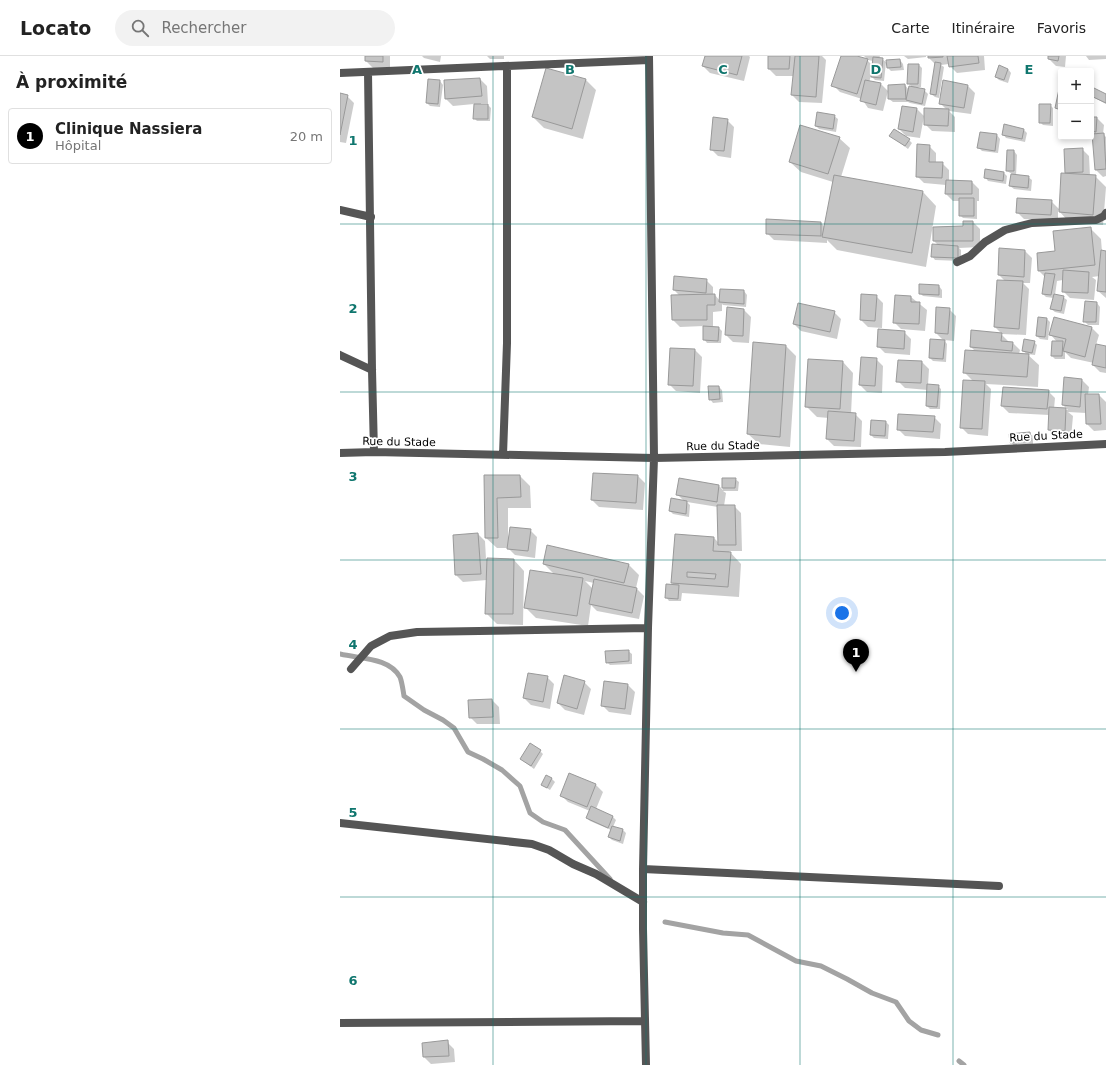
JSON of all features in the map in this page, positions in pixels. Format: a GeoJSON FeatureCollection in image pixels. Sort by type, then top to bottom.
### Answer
{"type":"FeatureCollection","features":[{"type":"Feature","properties":{"kind":"street"},"geometry":{"type":"LineString","coordinates":[[340,73],[649,58],[654,458],[648,628],[643,869],[646,1065]]}},
{"type":"Feature","properties":{"kind":"street"},"geometry":{"type":"LineString","coordinates":[[503,455],[507,343],[507,66]]}},
{"type":"Feature","properties":{"kind":"street"},"geometry":{"type":"LineString","coordinates":[[368,72],[374,452]]}},
{"type":"Feature","properties":{"kind":"street"},"geometry":{"type":"LineString","coordinates":[[340,210],[371,217]]}},
{"type":"Feature","properties":{"kind":"street"},"geometry":{"type":"LineString","coordinates":[[957,262],[970,256],[985,242],[1004,230],[1032,223],[1096,220],[1104,216],[1106,213]]}},
{"type":"Feature","properties":{"kind":"street"},"geometry":{"type":"LineString","coordinates":[[340,355],[372,370]]}},
{"type":"Feature","properties":{"kind":"street","name":"Rue du Stade"},"geometry":{"type":"LineString","coordinates":[[340,453],[374,452],[654,458],[945,452],[1106,444]]}},
{"type":"Feature","properties":{"kind":"street"},"geometry":{"type":"LineString","coordinates":[[351,669],[371,646],[390,636],[417,632],[648,628]]}},
{"type":"Feature","properties":{"kind":"street"},"geometry":{"type":"LineString","coordinates":[[340,823],[532,844],[550,850],[573,864],[596,874],[643,902]]}},
{"type":"Feature","properties":{"kind":"street"},"geometry":{"type":"LineString","coordinates":[[643,869],[999,886]]}},
{"type":"Feature","properties":{"kind":"street"},"geometry":{"type":"LineString","coordinates":[[340,1023],[645,1021]]}},
{"type":"Feature","properties":{"kind":"building"},"geometry":{"type":"Polygon","coordinates":[[[365,56],[383,56],[383,62],[365,61],[365,56]]]}},
{"type":"Feature","properties":{"kind":"building"},"geometry":{"type":"Polygon","coordinates":[[[705,56],[742,56],[737,75],[702,66],[705,56]]]}},
{"type":"Feature","properties":{"kind":"building"},"geometry":{"type":"Polygon","coordinates":[[[768,56],[790,56],[789,69],[768,69],[768,56]]]}},
{"type":"Feature","properties":{"kind":"building"},"geometry":{"type":"Polygon","coordinates":[[[795,56],[819,56],[816,97],[791,95],[795,56]]]}},
{"type":"Feature","properties":{"kind":"building"},"geometry":{"type":"Polygon","coordinates":[[[841,56],[857,56],[868,59],[857,94],[831,86],[841,56]]]}},
{"type":"Feature","properties":{"kind":"building"},"geometry":{"type":"Polygon","coordinates":[[[928,56],[943,56],[943,57],[928,58],[928,56]]]}},
{"type":"Feature","properties":{"kind":"building"},"geometry":{"type":"Polygon","coordinates":[[[947,56],[978,56],[979,63],[949,67],[947,56]]]}},
{"type":"Feature","properties":{"kind":"building"},"geometry":{"type":"Polygon","coordinates":[[[1048,56],[1059,56],[1058,61],[1048,59],[1048,56]]]}},
{"type":"Feature","properties":{"kind":"building"},"geometry":{"type":"Polygon","coordinates":[[[873,57],[883,58],[881,78],[871,77],[873,57]]]}},
{"type":"Feature","properties":{"kind":"building"},"geometry":{"type":"Polygon","coordinates":[[[900,59],[901,67],[887,68],[886,60],[900,59]]]}},
{"type":"Feature","properties":{"kind":"building"},"geometry":{"type":"Polygon","coordinates":[[[935,62],[941,63],[936,95],[930,94],[935,62]]]}},
{"type":"Feature","properties":{"kind":"building"},"geometry":{"type":"Polygon","coordinates":[[[908,64],[919,64],[918,84],[907,84],[908,64]]]}},
{"type":"Feature","properties":{"kind":"building"},"geometry":{"type":"Polygon","coordinates":[[[999,65],[1008,69],[1004,80],[995,77],[999,65]]]}},
{"type":"Feature","properties":{"kind":"building"},"geometry":{"type":"Polygon","coordinates":[[[546,68],[586,79],[572,129],[532,117],[546,68]]]}},
{"type":"Feature","properties":{"kind":"building"},"geometry":{"type":"Polygon","coordinates":[[[480,78],[482,96],[445,99],[444,80],[480,78]]]}},
{"type":"Feature","properties":{"kind":"building"},"geometry":{"type":"Polygon","coordinates":[[[428,79],[440,80],[438,104],[426,103],[428,79]]]}},
{"type":"Feature","properties":{"kind":"building"},"geometry":{"type":"Polygon","coordinates":[[[865,80],[881,83],[876,105],[860,101],[865,80]]]}},
{"type":"Feature","properties":{"kind":"building"},"geometry":{"type":"Polygon","coordinates":[[[943,80],[968,85],[964,108],[939,104],[943,80]]]}},
{"type":"Feature","properties":{"kind":"building"},"geometry":{"type":"Polygon","coordinates":[[[905,84],[906,99],[888,99],[888,85],[905,84]]]}},
{"type":"Feature","properties":{"kind":"building"},"geometry":{"type":"Polygon","coordinates":[[[909,86],[925,89],[922,104],[906,100],[909,86]]]}},
{"type":"Feature","properties":{"kind":"building"},"geometry":{"type":"Polygon","coordinates":[[[1094,88],[1106,94],[1106,103],[1094,97],[1094,88]]]}},
{"type":"Feature","properties":{"kind":"building"},"geometry":{"type":"Polygon","coordinates":[[[340,93],[348,95],[340,135],[340,93]]]}},
{"type":"Feature","properties":{"kind":"building"},"geometry":{"type":"Polygon","coordinates":[[[1058,94],[1058,109],[1055,108],[1058,94]]]}},
{"type":"Feature","properties":{"kind":"building"},"geometry":{"type":"Polygon","coordinates":[[[474,104],[488,104],[488,119],[473,119],[474,104]]]}},
{"type":"Feature","properties":{"kind":"building"},"geometry":{"type":"Polygon","coordinates":[[[1039,104],[1051,104],[1050,123],[1039,123],[1039,104]]]}},
{"type":"Feature","properties":{"kind":"building"},"geometry":{"type":"Polygon","coordinates":[[[902,106],[917,108],[913,132],[898,129],[902,106]]]}},
{"type":"Feature","properties":{"kind":"building"},"geometry":{"type":"Polygon","coordinates":[[[924,108],[949,109],[948,126],[924,125],[924,108]]]}},
{"type":"Feature","properties":{"kind":"building"},"geometry":{"type":"Polygon","coordinates":[[[817,112],[835,115],[833,129],[815,126],[817,112]]]}},
{"type":"Feature","properties":{"kind":"building"},"geometry":{"type":"Polygon","coordinates":[[[713,117],[728,119],[724,151],[710,150],[713,117]]]}},
{"type":"Feature","properties":{"kind":"building"},"geometry":{"type":"Polygon","coordinates":[[[1094,117],[1097,117],[1096,132],[1094,132],[1094,117]]]}},
{"type":"Feature","properties":{"kind":"building"},"geometry":{"type":"Polygon","coordinates":[[[1004,124],[1024,129],[1022,139],[1002,135],[1004,124]]]}},
{"type":"Feature","properties":{"kind":"building"},"geometry":{"type":"Polygon","coordinates":[[[800,125],[840,137],[828,174],[789,162],[800,125]]]}},
{"type":"Feature","properties":{"kind":"building"},"geometry":{"type":"Polygon","coordinates":[[[894,129],[910,139],[905,146],[889,136],[894,129]]]}},
{"type":"Feature","properties":{"kind":"building"},"geometry":{"type":"Polygon","coordinates":[[[980,132],[997,134],[995,151],[977,148],[980,132]]]}},
{"type":"Feature","properties":{"kind":"building"},"geometry":{"type":"Polygon","coordinates":[[[1104,133],[1106,169],[1095,170],[1092,140],[1094,140],[1094,134],[1104,133]]]}},
{"type":"Feature","properties":{"kind":"building"},"geometry":{"type":"Polygon","coordinates":[[[917,144],[930,145],[929,162],[943,162],[942,178],[916,177],[917,144]]]}},
{"type":"Feature","properties":{"kind":"building"},"geometry":{"type":"Polygon","coordinates":[[[1083,148],[1083,172],[1065,173],[1064,149],[1083,148]]]}},
{"type":"Feature","properties":{"kind":"building"},"geometry":{"type":"Polygon","coordinates":[[[1007,150],[1014,150],[1014,171],[1006,171],[1007,150]]]}},
{"type":"Feature","properties":{"kind":"building"},"geometry":{"type":"Polygon","coordinates":[[[985,169],[1004,172],[1003,181],[984,178],[985,169]]]}},
{"type":"Feature","properties":{"kind":"building"},"geometry":{"type":"Polygon","coordinates":[[[1061,173],[1096,175],[1093,215],[1059,212],[1061,173]]]}},
{"type":"Feature","properties":{"kind":"building"},"geometry":{"type":"Polygon","coordinates":[[[1011,174],[1029,176],[1028,188],[1009,186],[1011,174]]]}},
{"type":"Feature","properties":{"kind":"building"},"geometry":{"type":"Polygon","coordinates":[[[834,175],[923,191],[912,253],[822,237],[834,175]]]}},
{"type":"Feature","properties":{"kind":"building"},"geometry":{"type":"Polygon","coordinates":[[[946,180],[972,181],[972,194],[945,194],[946,180]]]}},
{"type":"Feature","properties":{"kind":"building"},"geometry":{"type":"Polygon","coordinates":[[[959,198],[974,198],[974,216],[959,216],[959,198]]]}},
{"type":"Feature","properties":{"kind":"building"},"geometry":{"type":"Polygon","coordinates":[[[1017,198],[1052,200],[1051,215],[1016,213],[1017,198]]]}},
{"type":"Feature","properties":{"kind":"building"},"geometry":{"type":"Polygon","coordinates":[[[766,219],[821,222],[821,236],[766,234],[766,219]]]}},
{"type":"Feature","properties":{"kind":"building"},"geometry":{"type":"Polygon","coordinates":[[[963,221],[973,221],[973,241],[933,241],[933,227],[963,226],[963,221]]]}},
{"type":"Feature","properties":{"kind":"building"},"geometry":{"type":"Polygon","coordinates":[[[1091,227],[1095,265],[1038,271],[1037,253],[1055,251],[1053,231],[1091,227]]]}},
{"type":"Feature","properties":{"kind":"building"},"geometry":{"type":"Polygon","coordinates":[[[932,244],[958,246],[958,258],[931,257],[932,244]]]}},
{"type":"Feature","properties":{"kind":"building"},"geometry":{"type":"Polygon","coordinates":[[[999,248],[1025,250],[1024,277],[998,275],[999,248]]]}},
{"type":"Feature","properties":{"kind":"building"},"geometry":{"type":"Polygon","coordinates":[[[1101,250],[1106,251],[1106,292],[1097,291],[1101,250]]]}},
{"type":"Feature","properties":{"kind":"building"},"geometry":{"type":"Polygon","coordinates":[[[1063,270],[1089,272],[1088,293],[1062,292],[1063,270]]]}},
{"type":"Feature","properties":{"kind":"building"},"geometry":{"type":"Polygon","coordinates":[[[1045,273],[1055,274],[1051,295],[1042,294],[1045,273]]]}},
{"type":"Feature","properties":{"kind":"building"},"geometry":{"type":"Polygon","coordinates":[[[674,276],[707,279],[706,293],[673,290],[674,276]]]}},
{"type":"Feature","properties":{"kind":"building"},"geometry":{"type":"Polygon","coordinates":[[[997,280],[1023,281],[1019,329],[994,327],[997,280]]]}},
{"type":"Feature","properties":{"kind":"building"},"geometry":{"type":"Polygon","coordinates":[[[919,284],[939,285],[939,295],[919,294],[919,284]]]}},
{"type":"Feature","properties":{"kind":"building"},"geometry":{"type":"Polygon","coordinates":[[[720,289],[744,290],[744,304],[719,302],[720,289]]]}},
{"type":"Feature","properties":{"kind":"building"},"geometry":{"type":"Polygon","coordinates":[[[715,294],[715,305],[707,305],[707,320],[672,320],[671,295],[715,294]]]}},
{"type":"Feature","properties":{"kind":"building"},"geometry":{"type":"Polygon","coordinates":[[[861,294],[877,295],[875,321],[860,320],[861,294]]]}},
{"type":"Feature","properties":{"kind":"building"},"geometry":{"type":"Polygon","coordinates":[[[1054,294],[1064,296],[1061,311],[1050,309],[1054,294]]]}},
{"type":"Feature","properties":{"kind":"building"},"geometry":{"type":"Polygon","coordinates":[[[895,295],[911,296],[911,302],[920,302],[919,324],[893,323],[895,295]]]}},
{"type":"Feature","properties":{"kind":"building"},"geometry":{"type":"Polygon","coordinates":[[[1085,301],[1097,302],[1096,322],[1083,322],[1085,301]]]}},
{"type":"Feature","properties":{"kind":"building"},"geometry":{"type":"Polygon","coordinates":[[[798,303],[835,311],[830,332],[793,324],[798,303]]]}},
{"type":"Feature","properties":{"kind":"building"},"geometry":{"type":"Polygon","coordinates":[[[727,307],[744,309],[743,336],[725,335],[727,307]]]}},
{"type":"Feature","properties":{"kind":"building"},"geometry":{"type":"Polygon","coordinates":[[[936,307],[950,308],[948,334],[935,333],[936,307]]]}},
{"type":"Feature","properties":{"kind":"building"},"geometry":{"type":"Polygon","coordinates":[[[1038,317],[1047,318],[1045,337],[1036,336],[1038,317]]]}},
{"type":"Feature","properties":{"kind":"building"},"geometry":{"type":"Polygon","coordinates":[[[1054,317],[1092,327],[1085,357],[1063,351],[1066,339],[1049,335],[1054,317]]]}},
{"type":"Feature","properties":{"kind":"building"},"geometry":{"type":"Polygon","coordinates":[[[703,326],[719,327],[718,341],[703,340],[703,326]]]}},
{"type":"Feature","properties":{"kind":"building"},"geometry":{"type":"Polygon","coordinates":[[[878,329],[905,331],[904,349],[877,347],[878,329]]]}},
{"type":"Feature","properties":{"kind":"building"},"geometry":{"type":"Polygon","coordinates":[[[971,330],[1002,333],[1001,341],[1013,342],[1012,351],[970,347],[971,330]]]}},
{"type":"Feature","properties":{"kind":"building"},"geometry":{"type":"Polygon","coordinates":[[[930,339],[945,340],[943,359],[929,358],[930,339]]]}},
{"type":"Feature","properties":{"kind":"building"},"geometry":{"type":"Polygon","coordinates":[[[1024,339],[1035,341],[1032,353],[1022,351],[1024,339]]]}},
{"type":"Feature","properties":{"kind":"building"},"geometry":{"type":"Polygon","coordinates":[[[1052,341],[1063,341],[1062,356],[1051,356],[1052,341]]]}},
{"type":"Feature","properties":{"kind":"building"},"geometry":{"type":"Polygon","coordinates":[[[753,342],[786,345],[780,437],[747,434],[753,342]]]}},
{"type":"Feature","properties":{"kind":"building"},"geometry":{"type":"Polygon","coordinates":[[[1096,344],[1106,346],[1106,368],[1092,365],[1096,344]]]}},
{"type":"Feature","properties":{"kind":"building"},"geometry":{"type":"Polygon","coordinates":[[[670,348],[695,349],[693,386],[668,385],[670,348]]]}},
{"type":"Feature","properties":{"kind":"building"},"geometry":{"type":"Polygon","coordinates":[[[965,350],[1029,354],[1027,377],[963,373],[965,350]]]}},
{"type":"Feature","properties":{"kind":"building"},"geometry":{"type":"Polygon","coordinates":[[[861,357],[877,358],[875,386],[859,385],[861,357]]]}},
{"type":"Feature","properties":{"kind":"building"},"geometry":{"type":"Polygon","coordinates":[[[808,359],[843,361],[840,409],[805,407],[808,359]]]}},
{"type":"Feature","properties":{"kind":"building"},"geometry":{"type":"Polygon","coordinates":[[[898,360],[922,361],[921,383],[896,382],[898,360]]]}},
{"type":"Feature","properties":{"kind":"building"},"geometry":{"type":"Polygon","coordinates":[[[1064,377],[1082,379],[1080,407],[1062,405],[1064,377]]]}},
{"type":"Feature","properties":{"kind":"building"},"geometry":{"type":"Polygon","coordinates":[[[963,380],[985,381],[982,429],[960,428],[963,380]]]}},
{"type":"Feature","properties":{"kind":"building"},"geometry":{"type":"Polygon","coordinates":[[[927,384],[939,385],[937,407],[926,406],[927,384]]]}},
{"type":"Feature","properties":{"kind":"building"},"geometry":{"type":"Polygon","coordinates":[[[708,386],[719,386],[720,399],[709,400],[708,386]]]}},
{"type":"Feature","properties":{"kind":"building"},"geometry":{"type":"Polygon","coordinates":[[[1003,387],[1049,390],[1047,409],[1001,406],[1003,387]]]}},
{"type":"Feature","properties":{"kind":"building"},"geometry":{"type":"Polygon","coordinates":[[[1085,394],[1099,394],[1101,424],[1086,424],[1085,394]]]}},
{"type":"Feature","properties":{"kind":"building"},"geometry":{"type":"Polygon","coordinates":[[[1049,407],[1066,408],[1065,431],[1048,430],[1049,407]]]}},
{"type":"Feature","properties":{"kind":"building"},"geometry":{"type":"Polygon","coordinates":[[[828,411],[856,413],[854,441],[826,439],[828,411]]]}},
{"type":"Feature","properties":{"kind":"building"},"geometry":{"type":"Polygon","coordinates":[[[898,414],[935,416],[933,432],[897,430],[898,414]]]}},
{"type":"Feature","properties":{"kind":"building"},"geometry":{"type":"Polygon","coordinates":[[[871,420],[886,421],[885,436],[870,435],[871,420]]]}},
{"type":"Feature","properties":{"kind":"building"},"geometry":{"type":"Polygon","coordinates":[[[1030,432],[1031,441],[1010,443],[1009,434],[1030,432]]]}},
{"type":"Feature","properties":{"kind":"building"},"geometry":{"type":"Polygon","coordinates":[[[593,473],[638,475],[636,503],[591,500],[593,473]]]}},
{"type":"Feature","properties":{"kind":"building"},"geometry":{"type":"Polygon","coordinates":[[[484,475],[520,475],[521,497],[497,498],[498,538],[485,538],[484,475]]]}},
{"type":"Feature","properties":{"kind":"building"},"geometry":{"type":"Polygon","coordinates":[[[679,478],[719,485],[717,502],[676,495],[679,478]]]}},
{"type":"Feature","properties":{"kind":"building"},"geometry":{"type":"Polygon","coordinates":[[[722,478],[736,478],[735,488],[722,488],[722,478]]]}},
{"type":"Feature","properties":{"kind":"building"},"geometry":{"type":"Polygon","coordinates":[[[671,498],[687,501],[686,514],[669,511],[671,498]]]}},
{"type":"Feature","properties":{"kind":"building"},"geometry":{"type":"Polygon","coordinates":[[[717,505],[735,505],[736,545],[718,545],[717,505]]]}},
{"type":"Feature","properties":{"kind":"building"},"geometry":{"type":"Polygon","coordinates":[[[510,527],[531,529],[528,551],[507,549],[510,527]]]}},
{"type":"Feature","properties":{"kind":"building"},"geometry":{"type":"Polygon","coordinates":[[[478,533],[481,574],[455,575],[453,535],[478,533]]]}},
{"type":"Feature","properties":{"kind":"building"},"geometry":{"type":"Polygon","coordinates":[[[675,534],[714,537],[713,551],[731,552],[728,587],[671,583],[675,534]],[[687,572],[687,577],[715,579],[716,574],[687,572]]]}},
{"type":"Feature","properties":{"kind":"building"},"geometry":{"type":"Polygon","coordinates":[[[547,545],[629,564],[624,583],[543,564],[547,545]]]}},
{"type":"Feature","properties":{"kind":"building"},"geometry":{"type":"Polygon","coordinates":[[[487,558],[514,559],[513,614],[485,614],[487,558]]]}},
{"type":"Feature","properties":{"kind":"building"},"geometry":{"type":"Polygon","coordinates":[[[530,570],[583,578],[577,616],[524,608],[530,570]]]}},
{"type":"Feature","properties":{"kind":"building"},"geometry":{"type":"Polygon","coordinates":[[[594,579],[637,588],[632,613],[589,604],[594,579]]]}},
{"type":"Feature","properties":{"kind":"building"},"geometry":{"type":"Polygon","coordinates":[[[666,584],[679,585],[678,599],[665,598],[666,584]]]}},
{"type":"Feature","properties":{"kind":"building"},"geometry":{"type":"Polygon","coordinates":[[[629,650],[629,661],[606,663],[605,651],[629,650]]]}},
{"type":"Feature","properties":{"kind":"building"},"geometry":{"type":"Polygon","coordinates":[[[528,673],[548,676],[543,702],[523,698],[528,673]]]}},
{"type":"Feature","properties":{"kind":"building"},"geometry":{"type":"Polygon","coordinates":[[[564,675],[585,681],[577,709],[557,703],[564,675]]]}},
{"type":"Feature","properties":{"kind":"building"},"geometry":{"type":"Polygon","coordinates":[[[604,681],[628,684],[625,709],[601,706],[604,681]]]}},
{"type":"Feature","properties":{"kind":"building"},"geometry":{"type":"Polygon","coordinates":[[[492,699],[493,717],[469,718],[468,700],[492,699]]]}},
{"type":"Feature","properties":{"kind":"building"},"geometry":{"type":"Polygon","coordinates":[[[530,743],[541,750],[531,766],[520,759],[530,743]]]}},
{"type":"Feature","properties":{"kind":"building"},"geometry":{"type":"Polygon","coordinates":[[[569,773],[596,784],[587,807],[560,796],[569,773]]]}},
{"type":"Feature","properties":{"kind":"building"},"geometry":{"type":"Polygon","coordinates":[[[546,775],[552,778],[547,788],[541,785],[546,775]]]}},
{"type":"Feature","properties":{"kind":"building"},"geometry":{"type":"Polygon","coordinates":[[[591,806],[613,816],[608,828],[586,818],[591,806]]]}},
{"type":"Feature","properties":{"kind":"building"},"geometry":{"type":"Polygon","coordinates":[[[612,826],[623,829],[620,841],[608,837],[612,826]]]}},
{"type":"Feature","properties":{"kind":"building"},"geometry":{"type":"Polygon","coordinates":[[[448,1040],[449,1056],[423,1057],[422,1043],[448,1040]]]}},
{"type":"Feature","properties":{"kind":"waterway"},"geometry":{"type":"LineString","coordinates":[[340,654],[381,662],[395,670],[401,679],[404,696],[454,728],[468,752],[502,770],[520,786],[530,813],[543,822],[565,830],[610,879]]}},
{"type":"Feature","properties":{"kind":"waterway"},"geometry":{"type":"LineString","coordinates":[[665,922],[723,933],[748,935],[796,961],[821,966],[872,993],[896,1002],[909,1021],[921,1030],[938,1035]]}},
{"type":"Feature","properties":{"kind":"waterway"},"geometry":{"type":"LineString","coordinates":[[959,1061],[964,1065]]}},
{"type":"Feature","properties":{"kind":"place","name":"Clinique Nassiera"},"geometry":{"type":"Point","coordinates":[856,672]}}]}
